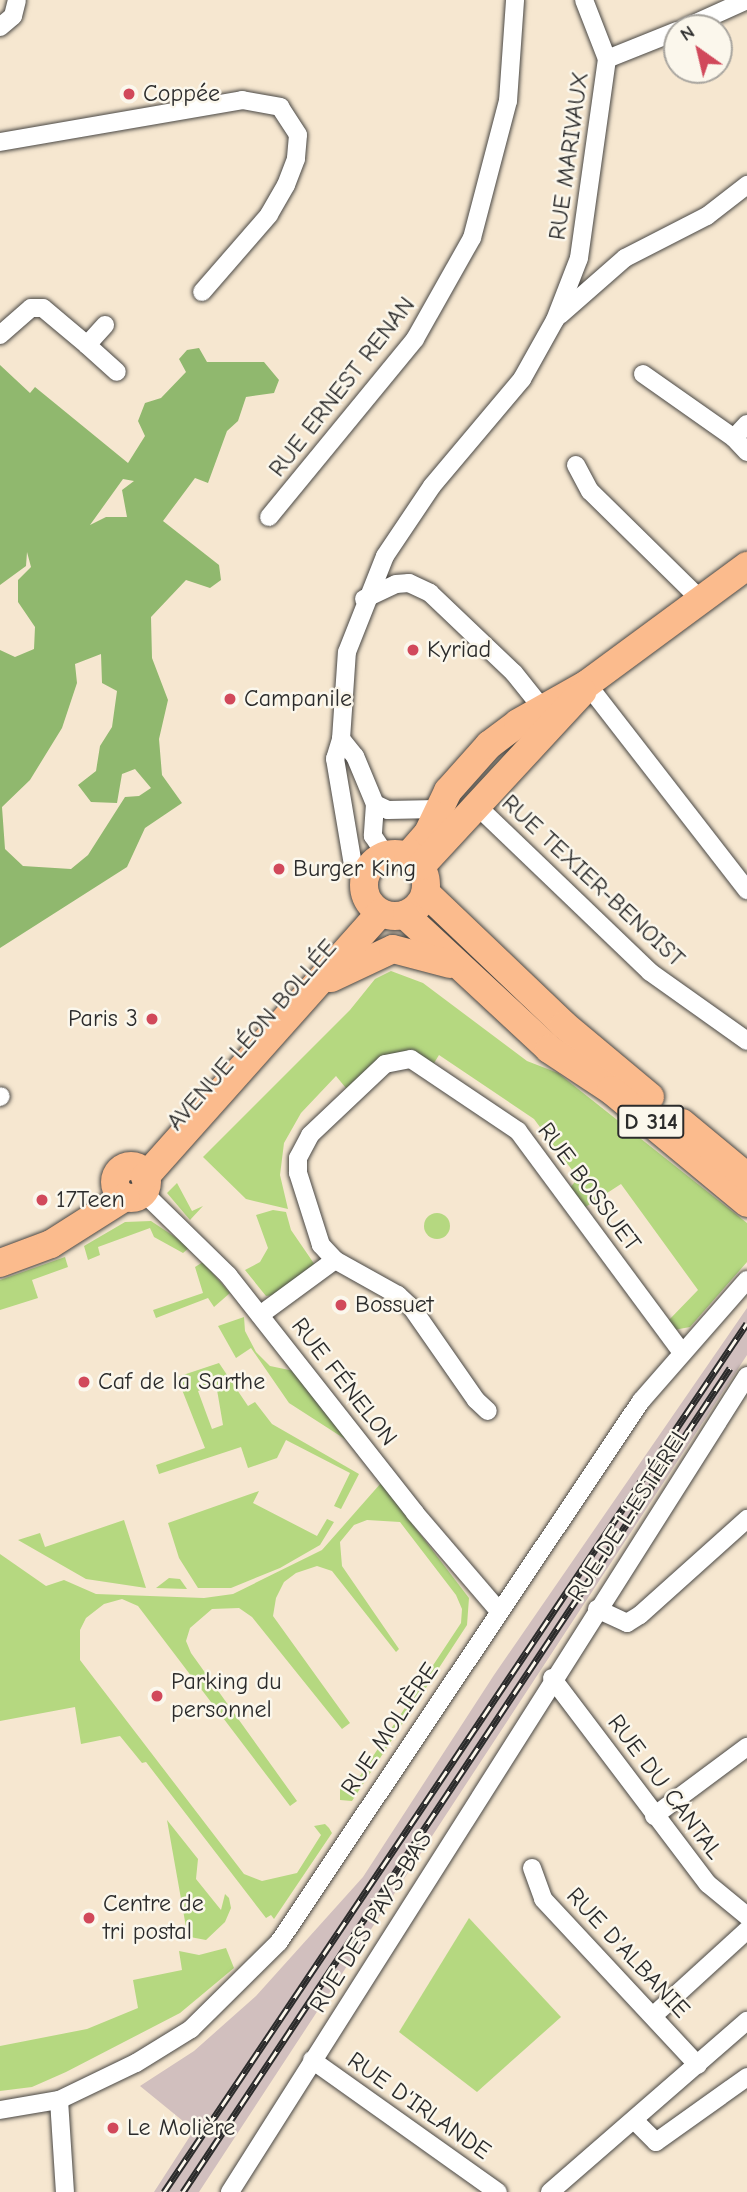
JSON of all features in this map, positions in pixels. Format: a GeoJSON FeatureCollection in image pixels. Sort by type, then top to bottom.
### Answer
{"type":"FeatureCollection","features":[{"type":"Feature","properties":{"kind":"main road","name":"AVENUE LÉON BOLLÉE"},"geometry":{"type":"LineString","coordinates":[[380,902],[419,906],[410,868],[437,809],[489,744],[542,708],[587,684],[699,598],[747,566]]}},
{"type":"Feature","properties":{"kind":"main road","name":"AVENUE LÉON BOLLÉE"},"geometry":{"type":"LineString","coordinates":[[380,902],[370,866],[410,868],[476,805],[523,752],[567,713],[587,684]]}},
{"type":"Feature","properties":{"kind":"main road","name":"D 314"},"geometry":{"type":"LineString","coordinates":[[410,868],[564,1025],[747,1177]]}},
{"type":"Feature","properties":{"kind":"main road","name":"AVENUE LÉON BOLLÉE"},"geometry":{"type":"LineString","coordinates":[[0,1264],[51,1244],[133,1184],[316,985],[380,902]]}},
{"type":"Feature","properties":{"kind":"main road","name":"AVENUE LÉON BOLLÉE"},"geometry":{"type":"LineString","coordinates":[[0,1247],[47,1230],[133,1184],[380,902]]}},
{"type":"Feature","properties":{"kind":"main road","name":"D 314"},"geometry":{"type":"LineString","coordinates":[[380,902],[462,968],[549,1049],[611,1090],[747,1203]]}},
{"type":"Feature","properties":{"kind":"main road","name":"AVENUE LÉON BOLLÉE"},"geometry":{"type":"LineString","coordinates":[[316,985],[393,949],[413,951],[462,968]]}},
{"type":"Feature","properties":{"kind":"street"},"geometry":{"type":"LineString","coordinates":[[0,27],[13,16],[17,0]]}},
{"type":"Feature","properties":{"kind":"street","name":"RUE ERNEST RENAN"},"geometry":{"type":"LineString","coordinates":[[269,517],[415,339],[472,238],[508,101],[515,0]]}},
{"type":"Feature","properties":{"kind":"street","name":"RUE MARIVAUX"},"geometry":{"type":"LineString","coordinates":[[555,320],[579,258],[607,59],[584,0]]}},
{"type":"Feature","properties":{"kind":"street"},"geometry":{"type":"LineString","coordinates":[[716,14],[747,0]]}},
{"type":"Feature","properties":{"kind":"street"},"geometry":{"type":"LineString","coordinates":[[607,59],[663,37]]}},
{"type":"Feature","properties":{"kind":"street"},"geometry":{"type":"LineString","coordinates":[[0,142],[242,100],[280,107],[292,119],[298,135],[286,185],[269,215],[202,292]]}},
{"type":"Feature","properties":{"kind":"street"},"geometry":{"type":"LineString","coordinates":[[380,902],[353,864],[342,813],[335,759],[341,738],[346,652],[364,599],[408,518],[522,379],[555,320],[625,258],[707,216],[747,184]]}},
{"type":"Feature","properties":{"kind":"street"},"geometry":{"type":"LineString","coordinates":[[0,335],[20,313],[43,308],[117,372]]}},
{"type":"Feature","properties":{"kind":"street"},"geometry":{"type":"LineString","coordinates":[[87,345],[104,325]]}},
{"type":"Feature","properties":{"kind":"street"},"geometry":{"type":"LineString","coordinates":[[643,374],[734,438],[747,452]]}},
{"type":"Feature","properties":{"kind":"street"},"geometry":{"type":"LineString","coordinates":[[734,438],[747,424]]}},
{"type":"Feature","properties":{"kind":"street"},"geometry":{"type":"LineString","coordinates":[[576,465],[590,491],[699,598]]}},
{"type":"Feature","properties":{"kind":"street"},"geometry":{"type":"LineString","coordinates":[[364,599],[396,584],[409,583],[429,593],[514,673],[542,708]]}},
{"type":"Feature","properties":{"kind":"street"},"geometry":{"type":"LineString","coordinates":[[587,684],[747,890]]}},
{"type":"Feature","properties":{"kind":"street"},"geometry":{"type":"LineString","coordinates":[[341,738],[355,756],[375,804],[373,836],[410,868]]}},
{"type":"Feature","properties":{"kind":"street"},"geometry":{"type":"LineString","coordinates":[[375,804],[388,810],[437,809]]}},
{"type":"Feature","properties":{"kind":"street","name":"RUE TEXIER-BENOIST"},"geometry":{"type":"LineString","coordinates":[[476,805],[650,972],[747,1041]]}},
{"type":"Feature","properties":{"kind":"street","name":"RUE BOSSUET"},"geometry":{"type":"LineString","coordinates":[[488,1411],[412,1308],[398,1295],[335,1260],[321,1245],[304,1196],[298,1158],[310,1135],[385,1064],[411,1059],[518,1131],[682,1353]]}},
{"type":"Feature","properties":{"kind":"street","name":"RUE FÉNELON"},"geometry":{"type":"LineString","coordinates":[[133,1184],[228,1275],[415,1513],[498,1610]]}},
{"type":"Feature","properties":{"kind":"street"},"geometry":{"type":"LineString","coordinates":[[260,1315],[335,1260]]}},
{"type":"Feature","properties":{"kind":"street","name":"RUE MOLIÈRE"},"geometry":{"type":"LineString","coordinates":[[0,2110],[59,2100],[136,2063],[191,2029],[279,1942],[498,1610],[641,1401],[747,1280]]}},
{"type":"Feature","properties":{"kind":"street","name":"RUE DE L'ESTÉREL"},"geometry":{"type":"LineString","coordinates":[[552,1678],[747,1376]]}},
{"type":"Feature","properties":{"kind":"street"},"geometry":{"type":"LineString","coordinates":[[597,1609],[627,1623],[640,1615],[747,1519]]}},
{"type":"Feature","properties":{"kind":"street","name":"RUE DU CANTAL"},"geometry":{"type":"LineString","coordinates":[[552,1678],[708,1884],[747,1916]]}},
{"type":"Feature","properties":{"kind":"street","name":"RUE DES PAYS-BAS"},"geometry":{"type":"LineString","coordinates":[[230,2192],[552,1678]]}},
{"type":"Feature","properties":{"kind":"street"},"geometry":{"type":"LineString","coordinates":[[654,1816],[747,1747]]}},
{"type":"Feature","properties":{"kind":"street","name":"RUE D'ALBANIE"},"geometry":{"type":"LineString","coordinates":[[532,1868],[543,1899],[698,2065]]}},
{"type":"Feature","properties":{"kind":"street"},"geometry":{"type":"LineString","coordinates":[[654,2015],[747,1930]]}},
{"type":"Feature","properties":{"kind":"street"},"geometry":{"type":"LineString","coordinates":[[550,2192],[747,2021]]}},
{"type":"Feature","properties":{"kind":"street","name":"RUE D'IRLANDE"},"geometry":{"type":"LineString","coordinates":[[312,2060],[498,2192]]}},
{"type":"Feature","properties":{"kind":"street"},"geometry":{"type":"LineString","coordinates":[[634,2120],[656,2142],[747,2077]]}},
{"type":"Feature","properties":{"kind":"street"},"geometry":{"type":"LineString","coordinates":[[59,2100],[65,2192]]}},
{"type":"Feature","properties":{"kind":"shaded area"},"geometry":{"type":"Polygon","coordinates":[[[747,1308],[747,1355],[199,2192],[154,2192],[194,2130],[140,2086],[194,2051],[256,1996],[363,1877],[494,1675],[747,1308]]]}},
{"type":"Feature","properties":{"kind":"green space"},"geometry":{"type":"Polygon","coordinates":[[[199,348],[207,362],[264,362],[279,380],[274,393],[246,397],[238,421],[227,431],[208,483],[195,478],[163,521],[219,565],[221,580],[210,588],[186,580],[151,617],[152,658],[168,700],[159,739],[162,775],[182,803],[145,828],[127,867],[0,948],[0,650],[15,657],[34,649],[35,627],[18,602],[18,580],[31,567],[27,552],[26,566],[0,585],[0,365],[30,393],[35,387],[128,463],[145,436],[138,421],[145,403],[161,398],[186,372],[179,359],[187,350],[199,348]],[[123,479],[90,525],[106,517],[127,517],[122,490],[134,481],[123,479]],[[101,654],[75,664],[77,683],[62,728],[30,780],[2,807],[5,849],[23,866],[71,869],[88,855],[125,797],[139,796],[151,788],[135,769],[122,774],[117,803],[91,802],[78,785],[96,771],[100,746],[112,727],[117,691],[102,683],[101,654]]]}},
{"type":"Feature","properties":{"kind":"green space"},"geometry":{"type":"Polygon","coordinates":[[[391,971],[423,983],[527,1061],[558,1073],[747,1223],[747,1262],[690,1327],[674,1330],[668,1321],[698,1290],[621,1184],[584,1208],[569,1189],[578,1178],[534,1119],[439,1055],[431,1068],[411,1059],[350,1093],[336,1076],[301,1113],[284,1143],[280,1175],[288,1209],[246,1199],[203,1157],[350,1010],[375,979],[391,971]]]}},
{"type":"Feature","properties":{"kind":"green space"},"geometry":{"type":"Polygon","coordinates":[[[177,1183],[192,1211],[203,1206],[190,1220],[167,1193],[177,1183]]]}},
{"type":"Feature","properties":{"kind":"green space"},"geometry":{"type":"Polygon","coordinates":[[[273,1210],[286,1212],[291,1230],[315,1265],[274,1295],[266,1296],[245,1270],[260,1262],[268,1248],[256,1215],[273,1210]]]}},
{"type":"Feature","properties":{"kind":"green space"},"geometry":{"type":"Polygon","coordinates":[[[437,1213],[446,1217],[450,1226],[446,1235],[437,1239],[428,1235],[424,1226],[428,1217],[437,1213]]]}},
{"type":"Feature","properties":{"kind":"green space"},"geometry":{"type":"Polygon","coordinates":[[[151,1221],[190,1247],[183,1253],[154,1237],[150,1228],[98,1247],[100,1255],[88,1260],[84,1246],[125,1222],[151,1221]]]}},
{"type":"Feature","properties":{"kind":"green space"},"geometry":{"type":"Polygon","coordinates":[[[65,1257],[68,1267],[32,1280],[38,1298],[0,1310],[0,1280],[65,1257]]]}},
{"type":"Feature","properties":{"kind":"green space"},"geometry":{"type":"Polygon","coordinates":[[[203,1262],[230,1293],[214,1307],[208,1298],[156,1318],[153,1310],[203,1293],[195,1267],[203,1262]]]}},
{"type":"Feature","properties":{"kind":"green space"},"geometry":{"type":"Polygon","coordinates":[[[244,1317],[245,1331],[256,1352],[270,1366],[294,1371],[348,1441],[289,1403],[251,1348],[236,1358],[218,1326],[244,1317]]]}},
{"type":"Feature","properties":{"kind":"green space"},"geometry":{"type":"Polygon","coordinates":[[[219,1363],[248,1406],[255,1402],[272,1424],[359,1474],[341,1509],[334,1506],[350,1473],[286,1440],[277,1458],[248,1468],[241,1447],[159,1474],[156,1465],[205,1448],[177,1377],[219,1363]],[[216,1384],[198,1391],[212,1429],[223,1425],[216,1384]]]}},
{"type":"Feature","properties":{"kind":"green space"},"geometry":{"type":"Polygon","coordinates":[[[381,1483],[469,1598],[467,1625],[352,1801],[340,1800],[340,1787],[350,1791],[461,1623],[462,1609],[456,1595],[400,1522],[367,1520],[354,1525],[340,1542],[342,1566],[399,1649],[396,1652],[332,1571],[317,1566],[296,1573],[284,1582],[276,1598],[273,1616],[350,1723],[342,1729],[252,1617],[239,1608],[212,1609],[190,1628],[186,1641],[191,1653],[297,1801],[290,1806],[138,1606],[122,1599],[104,1604],[86,1618],[80,1630],[80,1660],[244,1874],[262,1881],[297,1873],[321,1835],[314,1826],[325,1824],[329,1828],[332,1833],[274,1919],[271,1915],[266,1918],[146,1762],[142,1763],[120,1736],[81,1744],[75,1707],[0,1721],[0,1554],[46,1586],[64,1580],[96,1594],[204,1598],[233,1594],[322,1550],[381,1483]]]}},
{"type":"Feature","properties":{"kind":"green space"},"geometry":{"type":"Polygon","coordinates":[[[259,1491],[253,1503],[317,1536],[327,1519],[334,1522],[320,1545],[280,1568],[231,1588],[198,1588],[179,1558],[168,1523],[259,1491]]]}},
{"type":"Feature","properties":{"kind":"green space"},"geometry":{"type":"Polygon","coordinates":[[[124,1520],[146,1588],[86,1579],[18,1540],[40,1533],[45,1547],[124,1520]]]}},
{"type":"Feature","properties":{"kind":"green space"},"geometry":{"type":"Polygon","coordinates":[[[169,1578],[180,1579],[187,1589],[156,1588],[169,1578]]]}},
{"type":"Feature","properties":{"kind":"green space"},"geometry":{"type":"Polygon","coordinates":[[[167,1820],[198,1859],[196,1879],[221,1910],[225,1894],[229,1898],[231,1908],[225,1922],[206,1940],[190,1937],[186,1927],[167,1820]]]}},
{"type":"Feature","properties":{"kind":"green space"},"geometry":{"type":"Polygon","coordinates":[[[469,1918],[561,2017],[477,2092],[399,2032],[469,1918]]]}},
{"type":"Feature","properties":{"kind":"green space"},"geometry":{"type":"Polygon","coordinates":[[[226,1948],[234,1968],[180,2013],[32,2087],[0,2091],[0,2046],[87,2029],[138,2008],[133,1980],[182,1970],[179,1951],[199,1955],[226,1948]]]}},
{"type":"Feature","properties":{"kind":"railway"},"geometry":{"type":"LineString","coordinates":[[164,2192],[747,1323]]}},
{"type":"Feature","properties":{"kind":"railway"},"geometry":{"type":"LineString","coordinates":[[183,2192],[730,1368]]}},
{"type":"Feature","properties":{"kind":"place","name":"Coppée"},"geometry":{"type":"Point","coordinates":[129,94]}},
{"type":"Feature","properties":{"kind":"place","name":"Kyriad"},"geometry":{"type":"Point","coordinates":[413,650]}},
{"type":"Feature","properties":{"kind":"place","name":"Campanile"},"geometry":{"type":"Point","coordinates":[230,699]}},
{"type":"Feature","properties":{"kind":"place","name":"Burger King"},"geometry":{"type":"Point","coordinates":[279,869]}},
{"type":"Feature","properties":{"kind":"place","name":"Paris 3"},"geometry":{"type":"Point","coordinates":[152,1019]}},
{"type":"Feature","properties":{"kind":"place","name":"17Teen"},"geometry":{"type":"Point","coordinates":[42,1200]}},
{"type":"Feature","properties":{"kind":"place","name":"Bossuet"},"geometry":{"type":"Point","coordinates":[341,1305]}},
{"type":"Feature","properties":{"kind":"place","name":"Caf de la Sarthe"},"geometry":{"type":"Point","coordinates":[84,1382]}},
{"type":"Feature","properties":{"kind":"place","name":"Parking du personnel"},"geometry":{"type":"Point","coordinates":[157,1696]}},
{"type":"Feature","properties":{"kind":"place","name":"Centre de tri postal"},"geometry":{"type":"Point","coordinates":[89,1918]}},
{"type":"Feature","properties":{"kind":"place","name":"Le Molière"},"geometry":{"type":"Point","coordinates":[113,2128]}}]}
